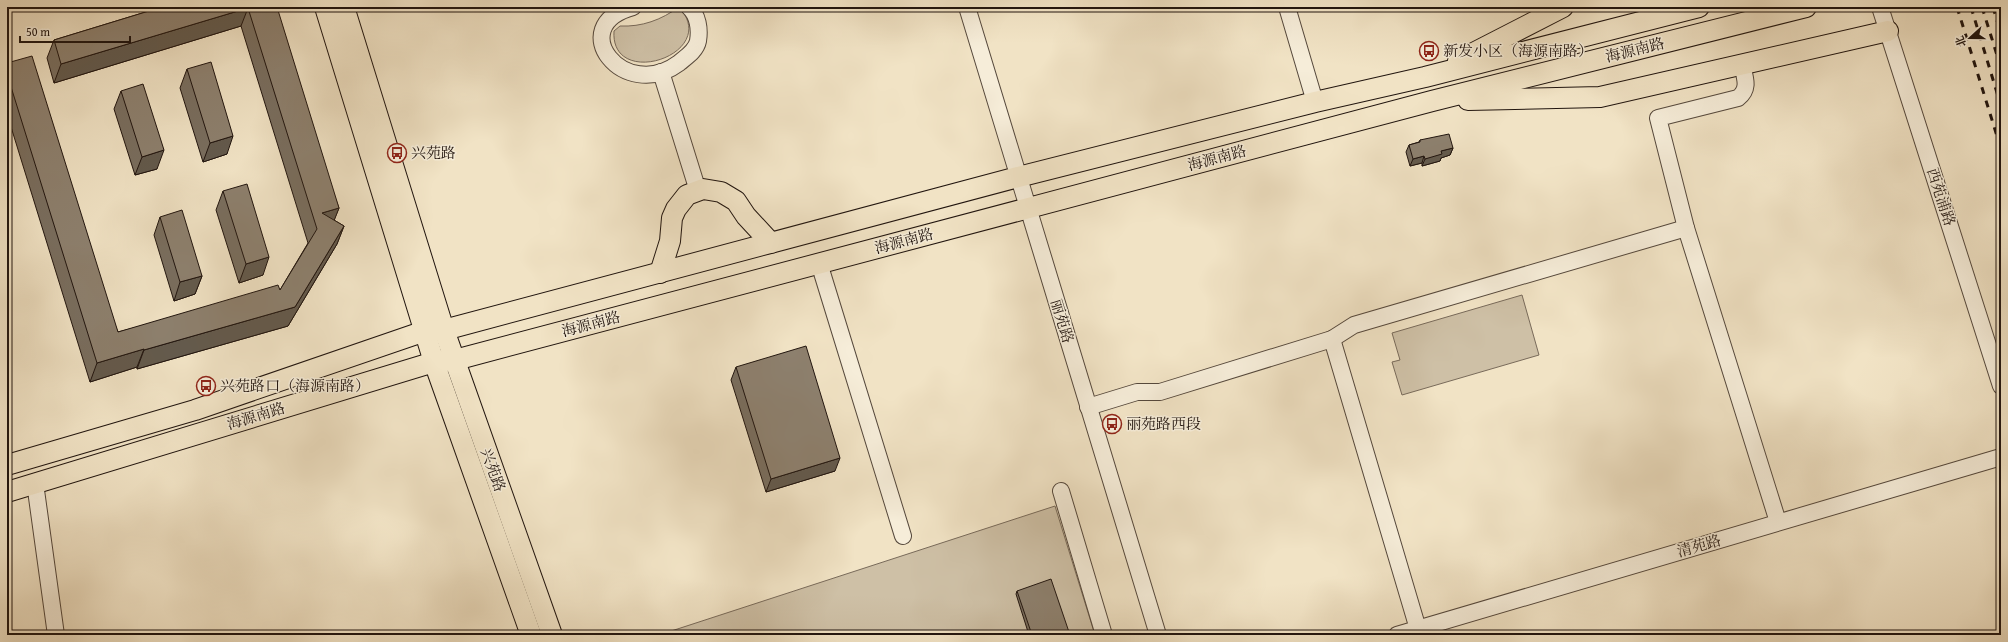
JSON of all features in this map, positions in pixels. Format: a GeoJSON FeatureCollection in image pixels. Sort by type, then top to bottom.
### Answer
{"type":"FeatureCollection","features":[{"type":"Feature","properties":{"kind":"main road","name":"兴苑路"},"geometry":{"type":"LineString","coordinates":[[325,7],[434,331],[455,360],[552,635]]}},
{"type":"Feature","properties":{"kind":"main road","name":"兴苑路"},"geometry":{"type":"LineString","coordinates":[[344,7],[434,331],[434,362],[531,635]]}},
{"type":"Feature","properties":{"kind":"main road"},"geometry":{"type":"LineString","coordinates":[[1425,77],[1562,7]]}},
{"type":"Feature","properties":{"kind":"main road","name":"海源南路"},"geometry":{"type":"LineString","coordinates":[[7,465],[195,410],[434,331],[660,273],[1018,177],[1315,102],[1425,77],[1698,7]]}},
{"type":"Feature","properties":{"kind":"main road","name":"海源南路"},"geometry":{"type":"LineString","coordinates":[[7,492],[434,362],[455,360],[1432,101],[1806,7]]}},
{"type":"Feature","properties":{"kind":"main road"},"geometry":{"type":"LineString","coordinates":[[1432,101],[1600,97],[1888,31]]}},
{"type":"Feature","properties":{"kind":"main road"},"geometry":{"type":"LineString","coordinates":[[660,273],[670,241],[672,218],[676,209],[687,195],[698,191],[712,189],[729,196],[736,201],[746,216],[771,243]]}},
{"type":"Feature","properties":{"kind":"street"},"geometry":{"type":"LineString","coordinates":[[633,7],[615,14],[603,27],[602,36],[606,53],[619,68],[632,74],[648,75],[661,72],[675,66],[689,55],[697,44],[699,26],[692,9],[689,7]]}},
{"type":"Feature","properties":{"kind":"street","name":"丽苑路"},"geometry":{"type":"LineString","coordinates":[[967,7],[1158,635]]}},
{"type":"Feature","properties":{"kind":"street"},"geometry":{"type":"LineString","coordinates":[[1287,7],[1315,102]]}},
{"type":"Feature","properties":{"kind":"street","name":"西苑浦路"},"geometry":{"type":"LineString","coordinates":[[1880,7],[2001,386]]}},
{"type":"Feature","properties":{"kind":"street"},"geometry":{"type":"LineString","coordinates":[[1742,65],[1746,89],[1744,94],[1738,98],[1658,118],[1686,228],[1778,522]]}},
{"type":"Feature","properties":{"kind":"street"},"geometry":{"type":"LineString","coordinates":[[661,72],[698,191]]}},
{"type":"Feature","properties":{"kind":"street"},"geometry":{"type":"LineString","coordinates":[[1088,407],[1137,392],[1160,392],[1332,339],[1354,325],[1686,228]]}},
{"type":"Feature","properties":{"kind":"street"},"geometry":{"type":"LineString","coordinates":[[819,264],[903,536]]}},
{"type":"Feature","properties":{"kind":"street"},"geometry":{"type":"LineString","coordinates":[[1332,339],[1428,630]]}},
{"type":"Feature","properties":{"kind":"street","name":"清苑路"},"geometry":{"type":"LineString","coordinates":[[1397,635],[1428,630],[1778,522],[2001,457]]}},
{"type":"Feature","properties":{"kind":"street"},"geometry":{"type":"LineString","coordinates":[[35,483],[56,635]]}},
{"type":"Feature","properties":{"kind":"street"},"geometry":{"type":"LineString","coordinates":[[1061,491],[1104,635]]}},
{"type":"Feature","properties":{"kind":"shaded area"},"geometry":{"type":"Polygon","coordinates":[[[679,7],[688,24],[686,39],[676,51],[661,59],[644,62],[629,59],[617,49],[614,31],[620,26],[651,22],[665,16],[679,7]]]}},
{"type":"Feature","properties":{"kind":"shaded area"},"geometry":{"type":"Polygon","coordinates":[[[1522,295],[1539,355],[1402,395],[1392,362],[1400,360],[1392,333],[1522,295]]]}},
{"type":"Feature","properties":{"kind":"shaded area"},"geometry":{"type":"Polygon","coordinates":[[[1055,506],[1095,635],[659,635],[1055,506]]]}},
{"type":"Feature","properties":{"kind":"building"},"geometry":{"type":"Polygon","coordinates":[[[162,7],[266,7],[267,10],[277,7],[339,208],[322,213],[344,226],[295,307],[97,363],[7,74],[7,63],[32,56],[118,332],[278,285],[280,290],[317,229],[248,8],[61,64],[54,40],[162,7]]]}},
{"type":"Feature","properties":{"kind":"building"},"geometry":{"type":"Polygon","coordinates":[[[211,62],[233,136],[210,143],[187,69],[211,62]]]}},
{"type":"Feature","properties":{"kind":"building"},"geometry":{"type":"Polygon","coordinates":[[[143,84],[164,150],[142,157],[121,91],[143,84]]]}},
{"type":"Feature","properties":{"kind":"building"},"geometry":{"type":"Polygon","coordinates":[[[1449,134],[1453,148],[1441,151],[1442,154],[1425,159],[1424,156],[1413,159],[1409,145],[1420,142],[1420,140],[1449,134]]]}},
{"type":"Feature","properties":{"kind":"building"},"geometry":{"type":"Polygon","coordinates":[[[247,184],[269,257],[246,264],[223,191],[247,184]]]}},
{"type":"Feature","properties":{"kind":"building"},"geometry":{"type":"Polygon","coordinates":[[[182,210],[202,276],[180,282],[160,217],[182,210]]]}},
{"type":"Feature","properties":{"kind":"building"},"geometry":{"type":"Polygon","coordinates":[[[806,346],[840,458],[771,479],[736,367],[806,346]]]}},
{"type":"Feature","properties":{"kind":"building"},"geometry":{"type":"Polygon","coordinates":[[[1051,579],[1070,635],[1032,635],[1017,591],[1051,579]]]}},
{"type":"Feature","properties":{"kind":"railway"},"geometry":{"type":"LineString","coordinates":[[1957,7],[2001,149]]}},
{"type":"Feature","properties":{"kind":"railway"},"geometry":{"type":"LineString","coordinates":[[1971,7],[2001,106]]}},
{"type":"Feature","properties":{"kind":"railway"},"geometry":{"type":"LineString","coordinates":[[1982,7],[2001,68]]}},
{"type":"Feature","properties":{"kind":"railway"},"geometry":{"type":"LineString","coordinates":[[1993,7],[2001,34]]}},
{"type":"Feature","properties":{"kind":"place","name":"新发小区（海源南路）"},"geometry":{"type":"Point","coordinates":[1429,51]}},
{"type":"Feature","properties":{"kind":"place","name":"兴苑路"},"geometry":{"type":"Point","coordinates":[397,153]}},
{"type":"Feature","properties":{"kind":"place","name":"兴苑路口（海源南路）"},"geometry":{"type":"Point","coordinates":[206,386]}},
{"type":"Feature","properties":{"kind":"place","name":"丽苑路西段"},"geometry":{"type":"Point","coordinates":[1112,424]}}]}
